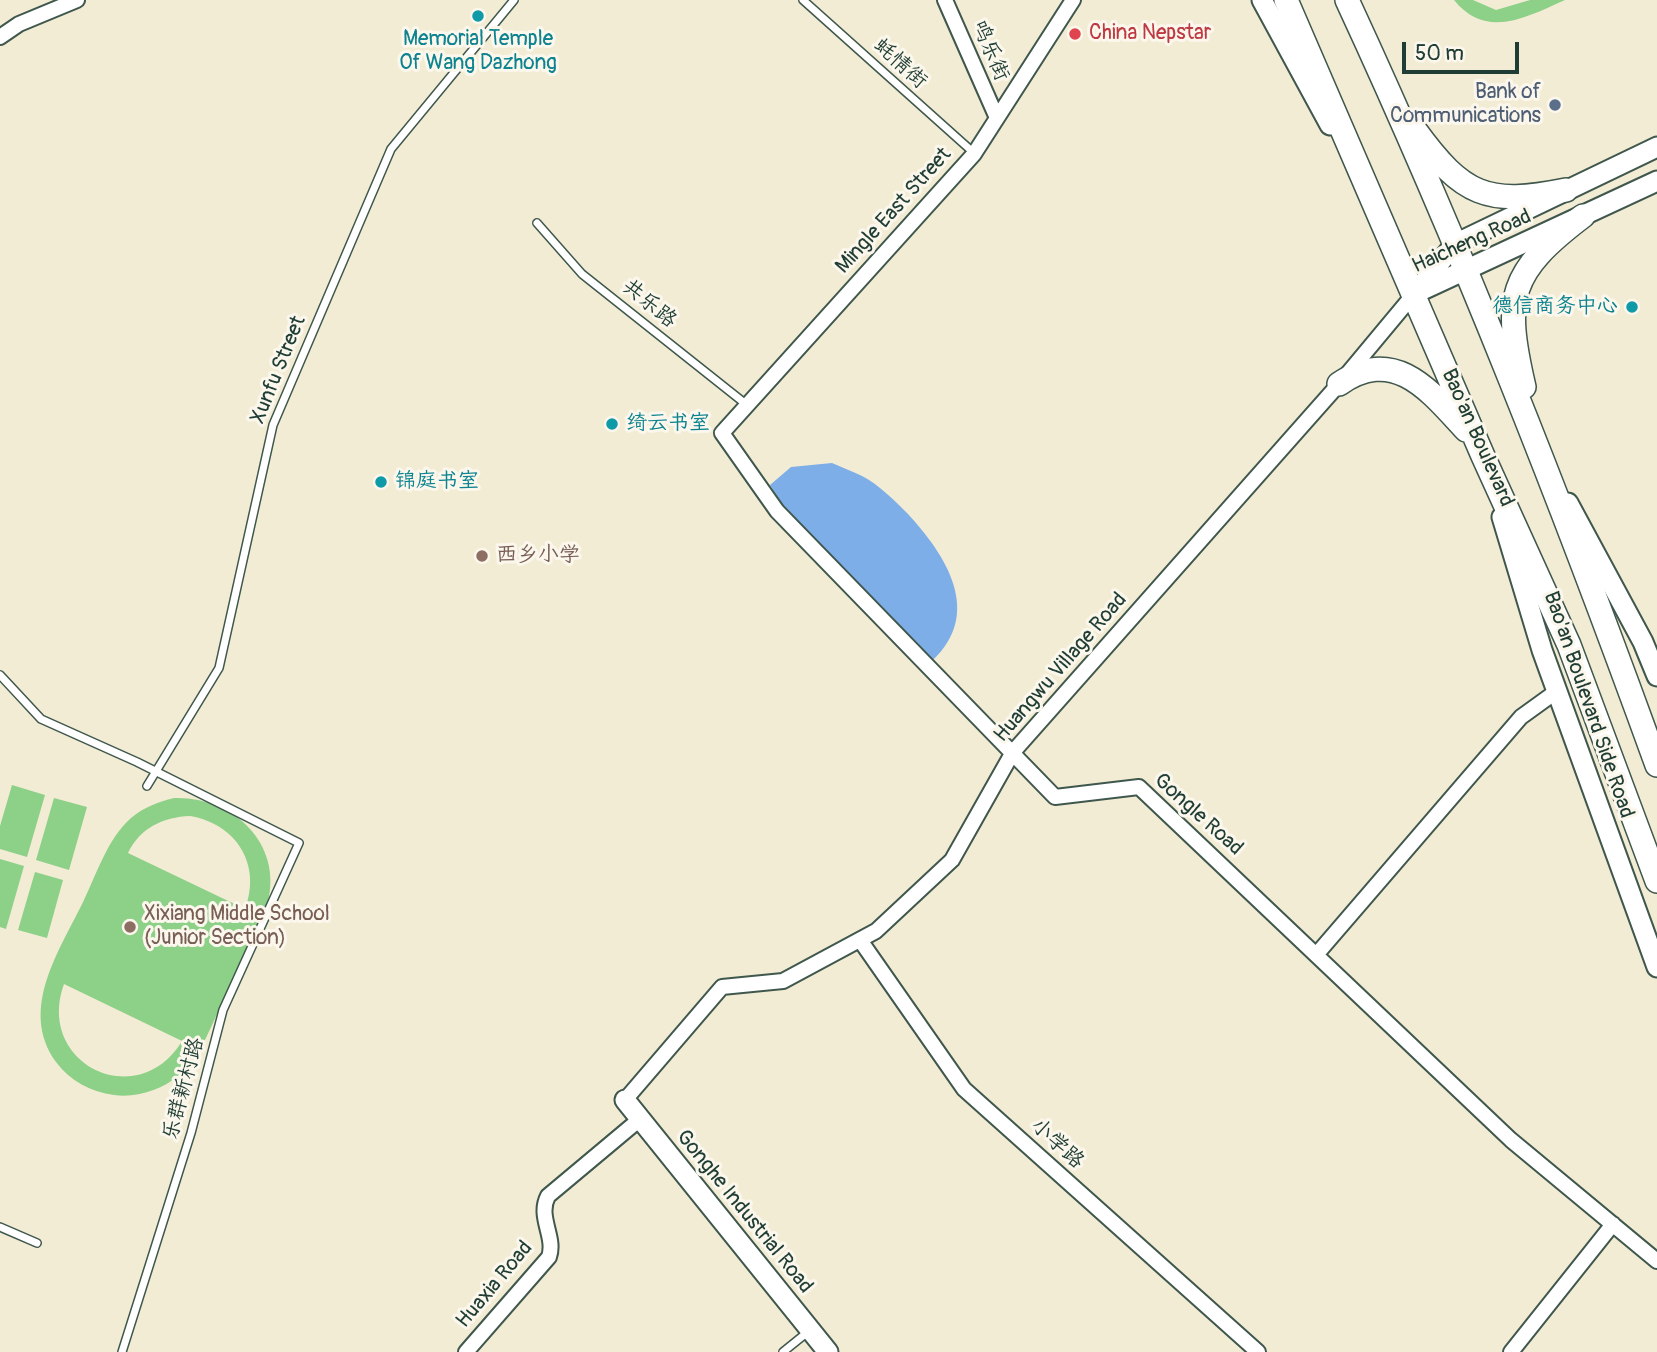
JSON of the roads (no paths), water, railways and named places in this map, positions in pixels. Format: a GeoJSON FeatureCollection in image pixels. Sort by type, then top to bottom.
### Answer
{"type":"FeatureCollection","features":[{"type":"Feature","properties":{"kind":"main road"},"geometry":{"type":"LineString","coordinates":[[1262,0],[1386,228]]}},
{"type":"Feature","properties":{"kind":"main road","name":"Bao'an Boulevard"},"geometry":{"type":"LineString","coordinates":[[1286,0],[1480,449],[1569,645],[1657,881]]}},
{"type":"Feature","properties":{"kind":"main road"},"geometry":{"type":"LineString","coordinates":[[1347,0],[1467,272],[1540,451],[1657,765]]}},
{"type":"Feature","properties":{"kind":"main road"},"geometry":{"type":"LineString","coordinates":[[1359,0],[1393,100],[1428,147],[1454,173],[1478,191],[1511,200],[1566,190]]}},
{"type":"Feature","properties":{"kind":"main road","name":"Haicheng Road"},"geometry":{"type":"LineString","coordinates":[[1414,294],[1455,244],[1657,147]]}},
{"type":"Feature","properties":{"kind":"main road","name":"Haicheng Road"},"geometry":{"type":"LineString","coordinates":[[1414,294],[1467,272],[1657,181]]}},
{"type":"Feature","properties":{"kind":"main road"},"geometry":{"type":"LineString","coordinates":[[1583,216],[1553,239],[1528,265],[1516,294],[1516,339],[1540,451],[1643,642],[1657,676]]}},
{"type":"Feature","properties":{"kind":"main road"},"geometry":{"type":"LineString","coordinates":[[1339,384],[1366,371],[1393,370],[1424,387],[1480,449]]}},
{"type":"Feature","properties":{"kind":"main road","name":"Bao'an Boulevard Side Road"},"geometry":{"type":"LineString","coordinates":[[1480,449],[1557,691],[1657,967]]}},
{"type":"Feature","properties":{"kind":"main road","name":"Gonghe Industrial Road"},"geometry":{"type":"LineString","coordinates":[[625,1100],[828,1352]]}},
{"type":"Feature","properties":{"kind":"street"},"geometry":{"type":"LineString","coordinates":[[0,37],[19,24],[77,0]]}},
{"type":"Feature","properties":{"kind":"street","name":"鸣乐街"},"geometry":{"type":"LineString","coordinates":[[945,0],[997,118]]}},
{"type":"Feature","properties":{"kind":"street","name":"Mingle East Street"},"geometry":{"type":"LineString","coordinates":[[722,433],[974,154],[1073,0]]}},
{"type":"Feature","properties":{"kind":"street","name":"Huangwu Village Road"},"geometry":{"type":"LineString","coordinates":[[625,1100],[722,987],[783,981],[876,932],[952,860],[1013,752],[1339,384],[1414,294]]}},
{"type":"Feature","properties":{"kind":"street","name":"Gongle Road"},"geometry":{"type":"LineString","coordinates":[[722,433],[777,511],[1055,797],[1139,787],[1511,1140],[1657,1261]]}},
{"type":"Feature","properties":{"kind":"street"},"geometry":{"type":"LineString","coordinates":[[1316,955],[1521,717],[1557,691]]}},
{"type":"Feature","properties":{"kind":"street","name":"小学路"},"geometry":{"type":"LineString","coordinates":[[860,940],[964,1089],[1258,1352]]}},
{"type":"Feature","properties":{"kind":"street","name":"Huaxia Road"},"geometry":{"type":"LineString","coordinates":[[466,1352],[549,1257],[551,1250],[543,1214],[548,1196],[640,1119]]}},
{"type":"Feature","properties":{"kind":"street"},"geometry":{"type":"LineString","coordinates":[[1511,1352],[1613,1224]]}},
{"type":"Feature","properties":{"kind":"lane","name":"Xunfu Street"},"geometry":{"type":"LineString","coordinates":[[147,786],[219,668],[273,425],[391,149],[514,0]]}},
{"type":"Feature","properties":{"kind":"lane","name":"蚝情街"},"geometry":{"type":"LineString","coordinates":[[803,0],[974,154]]}},
{"type":"Feature","properties":{"kind":"lane","name":"共乐路"},"geometry":{"type":"LineString","coordinates":[[537,223],[582,274],[747,405]]}},
{"type":"Feature","properties":{"kind":"lane"},"geometry":{"type":"LineString","coordinates":[[0,675],[41,719],[156,772]]}},
{"type":"Feature","properties":{"kind":"lane","name":"乐群新村路"},"geometry":{"type":"LineString","coordinates":[[122,1352],[191,1133],[223,1010],[299,843],[156,772]]}},
{"type":"Feature","properties":{"kind":"lane"},"geometry":{"type":"LineString","coordinates":[[0,1227],[37,1243]]}},
{"type":"Feature","properties":{"kind":"lane"},"geometry":{"type":"LineString","coordinates":[[783,1352],[810,1330]]}},
{"type":"Feature","properties":{"kind":"water"},"geometry":{"type":"Polygon","coordinates":[[[832,463],[858,474],[880,488],[921,529],[946,566],[954,585],[956,624],[947,643],[932,661],[782,504],[770,485],[791,467],[832,463]]]}},
{"type":"Feature","properties":{"kind":"place","name":"Memorial Temple Of Wang Dazhong"},"geometry":{"type":"Point","coordinates":[478,16]}},
{"type":"Feature","properties":{"kind":"place","name":"China Nepstar"},"geometry":{"type":"Point","coordinates":[1075,34]}},
{"type":"Feature","properties":{"kind":"place","name":"Bank of Communications"},"geometry":{"type":"Point","coordinates":[1555,105]}},
{"type":"Feature","properties":{"kind":"place","name":"德信商务中心"},"geometry":{"type":"Point","coordinates":[1632,307]}},
{"type":"Feature","properties":{"kind":"place","name":"绮云书室"},"geometry":{"type":"Point","coordinates":[612,424]}},
{"type":"Feature","properties":{"kind":"place","name":"锦庭书室"},"geometry":{"type":"Point","coordinates":[381,482]}},
{"type":"Feature","properties":{"kind":"place","name":"西乡小学"},"geometry":{"type":"Point","coordinates":[482,556]}},
{"type":"Feature","properties":{"kind":"place","name":"Xixiang Middle School (Junior Section)"},"geometry":{"type":"Point","coordinates":[130,927]}}]}
